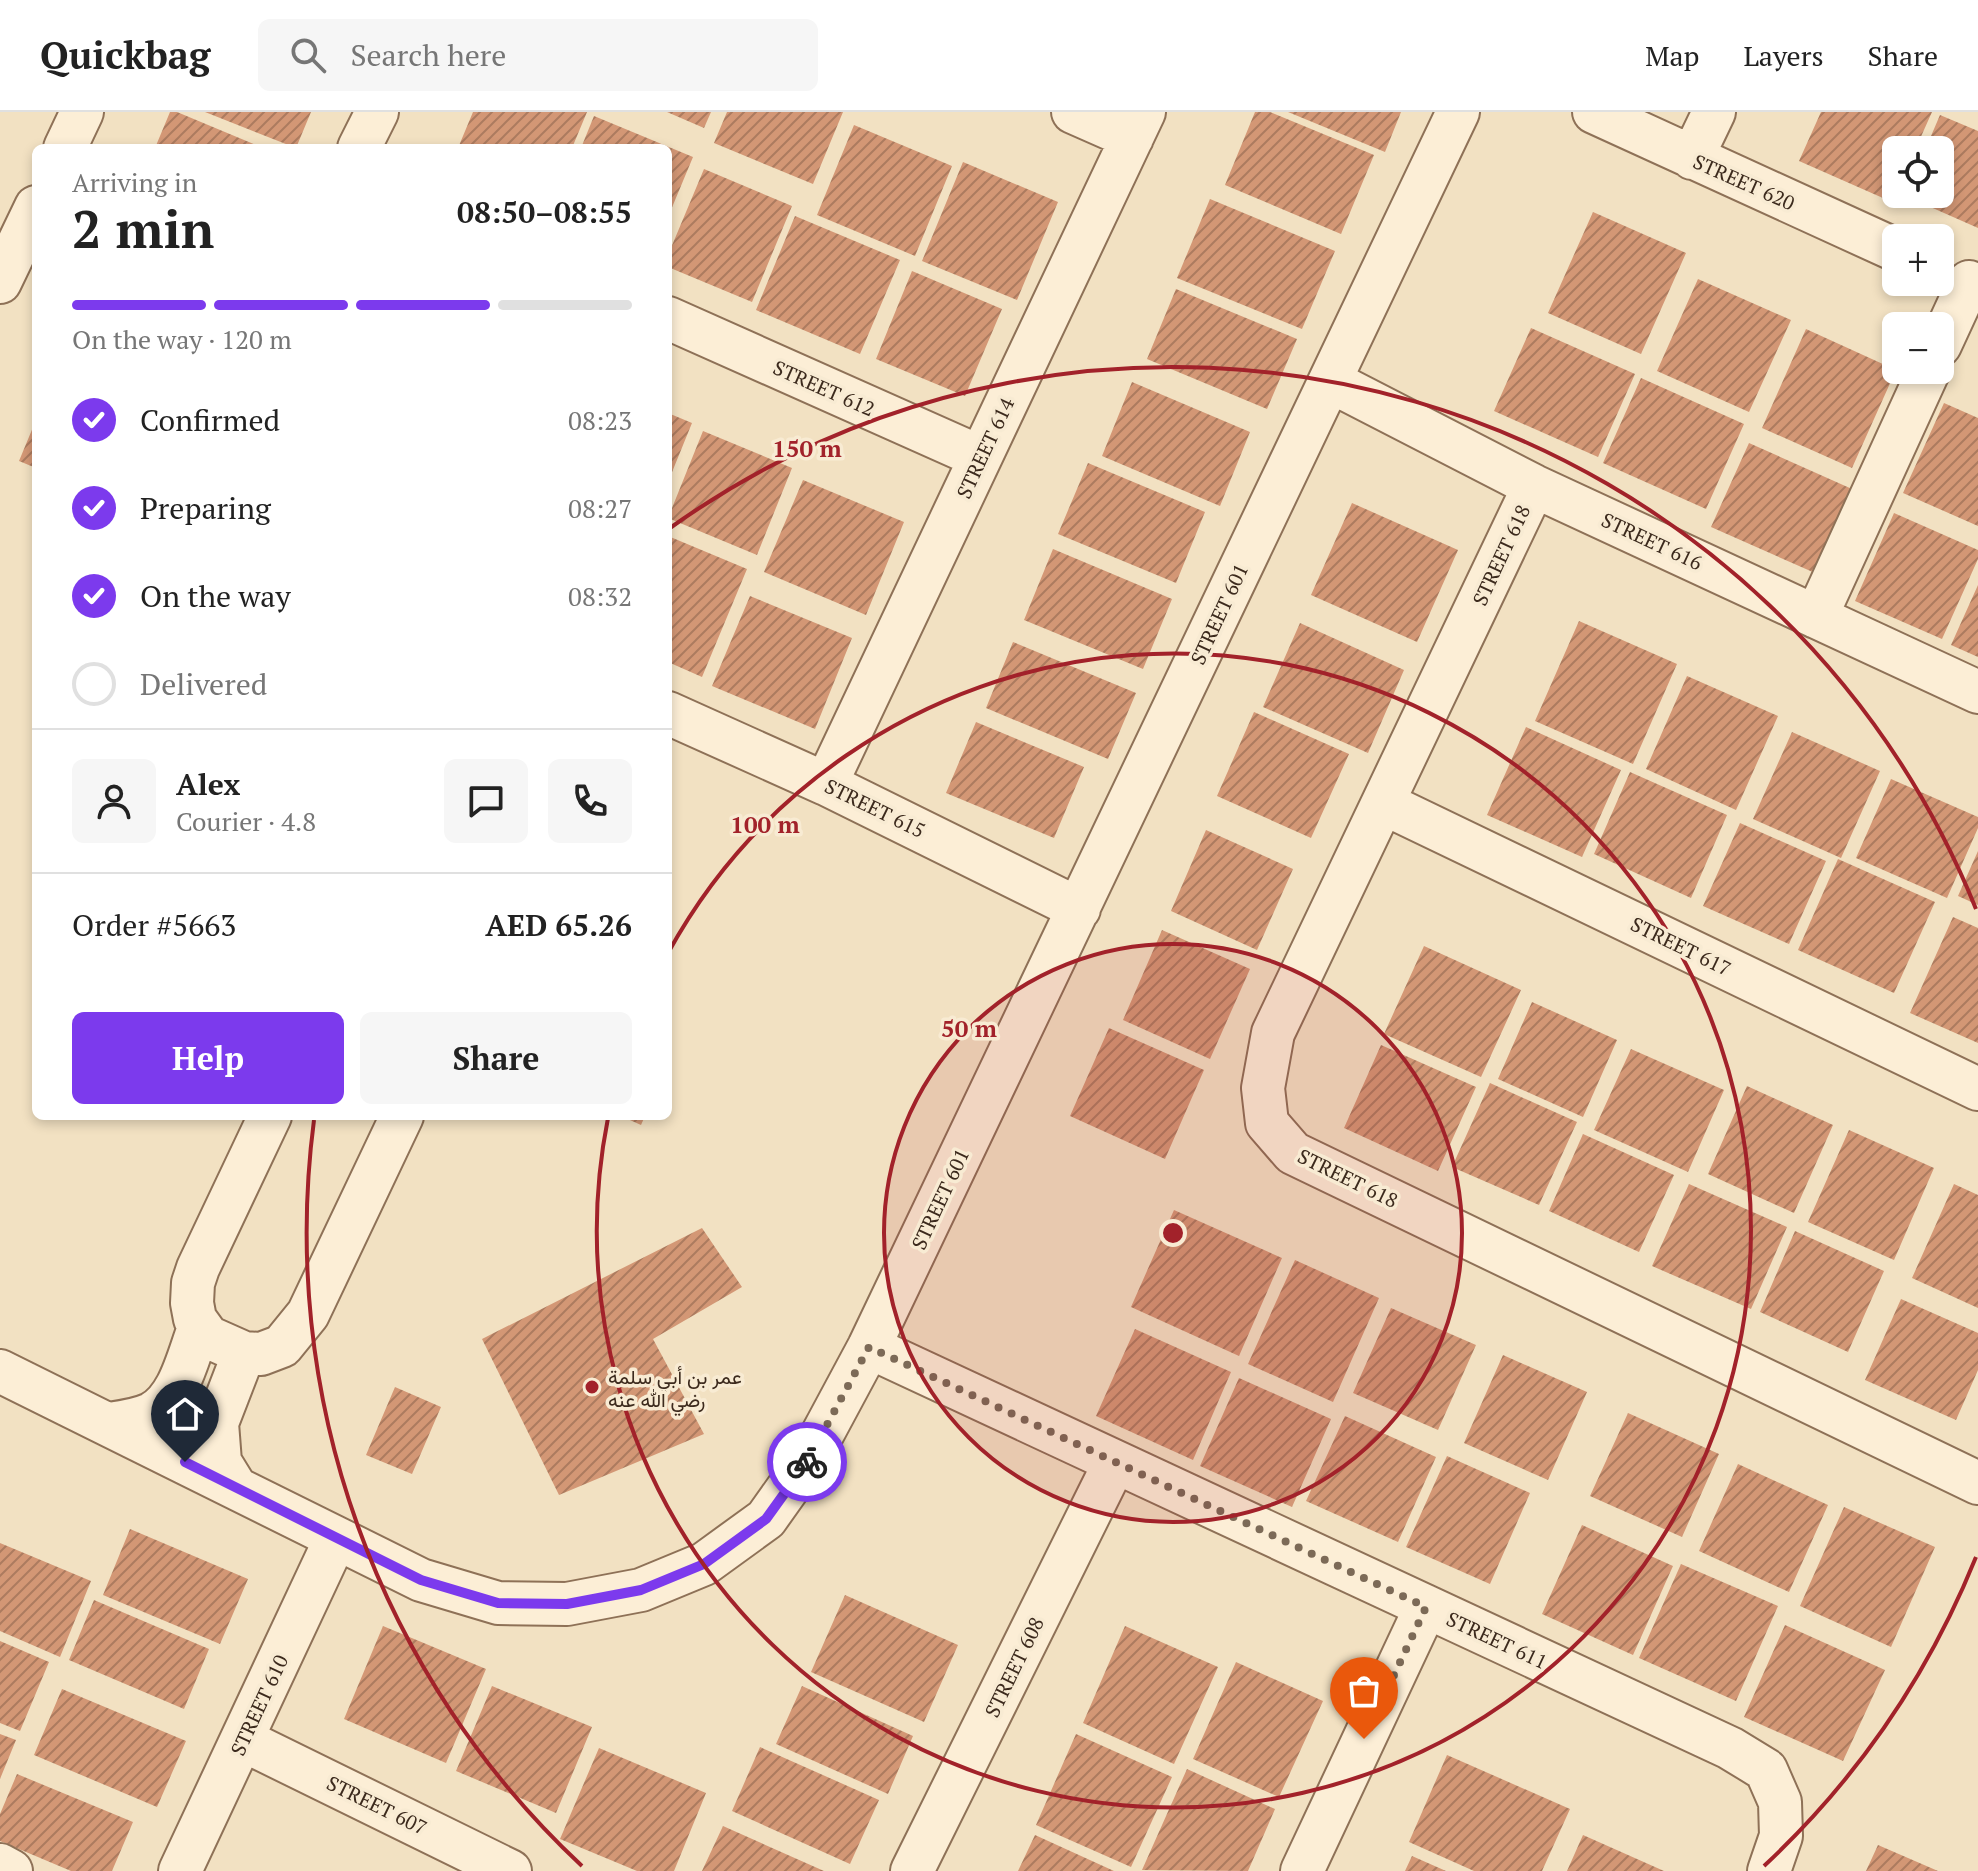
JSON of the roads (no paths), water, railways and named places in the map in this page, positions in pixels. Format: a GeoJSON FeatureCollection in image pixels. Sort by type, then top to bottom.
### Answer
{"type":"FeatureCollection","features":[{"type":"Feature","properties":{"kind":"street"},"geometry":{"type":"LineString","coordinates":[[67,144],[82,112]]}},
{"type":"Feature","properties":{"kind":"street"},"geometry":{"type":"LineString","coordinates":[[361,144],[377,112]]}},
{"type":"Feature","properties":{"kind":"street"},"geometry":{"type":"LineString","coordinates":[[1073,112],[1138,125]]}},
{"type":"Feature","properties":{"kind":"street","name":"STREET 601"},"geometry":{"type":"LineString","coordinates":[[0,1371],[421,1580],[498,1603],[567,1604],[641,1590],[704,1564],[766,1519],[810,1457],[869,1347],[1458,112]]}},
{"type":"Feature","properties":{"kind":"street","name":"STREET 620"},"geometry":{"type":"LineString","coordinates":[[1594,112],[1882,244]]}},
{"type":"Feature","properties":{"kind":"street"},"geometry":{"type":"LineString","coordinates":[[1692,158],[1714,112]]}},
{"type":"Feature","properties":{"kind":"street","name":"STREET 614"},"geometry":{"type":"LineString","coordinates":[[826,784],[1138,125]]}},
{"type":"Feature","properties":{"kind":"street"},"geometry":{"type":"LineString","coordinates":[[0,282],[32,215]]}},
{"type":"Feature","properties":{"kind":"street"},"geometry":{"type":"LineString","coordinates":[[1951,312],[1962,280]]}},
{"type":"Feature","properties":{"kind":"street","name":"STREET 612"},"geometry":{"type":"LineString","coordinates":[[672,320],[980,457]]}},
{"type":"Feature","properties":{"kind":"street","name":"STREET 616"},"geometry":{"type":"LineString","coordinates":[[1330,381],[1534,486],[1978,692]]}},
{"type":"Feature","properties":{"kind":"street"},"geometry":{"type":"LineString","coordinates":[[1816,617],[1923,384]]}},
{"type":"Feature","properties":{"kind":"street","name":"STREET 618"},"geometry":{"type":"LineString","coordinates":[[1534,486],[1273,1033],[1263,1088],[1267,1123],[1293,1153],[1975,1474]]}},
{"type":"Feature","properties":{"kind":"street","name":"STREET 615"},"geometry":{"type":"LineString","coordinates":[[672,715],[826,784],[1079,909]]}},
{"type":"Feature","properties":{"kind":"street","name":"STREET 617"},"geometry":{"type":"LineString","coordinates":[[1383,803],[1978,1089]]}},
{"type":"Feature","properties":{"kind":"street"},"geometry":{"type":"LineString","coordinates":[[268,1120],[193,1283],[192,1303],[199,1328],[208,1337],[244,1353],[261,1354],[282,1346],[308,1314],[400,1120]]}},
{"type":"Feature","properties":{"kind":"street"},"geometry":{"type":"LineString","coordinates":[[109,1424],[139,1419],[154,1413],[166,1403],[174,1392],[199,1328]]}},
{"type":"Feature","properties":{"kind":"street","name":"STREET 611"},"geometry":{"type":"LineString","coordinates":[[869,1347],[1730,1748],[1766,1770],[1780,1802],[1781,1836],[1769,1871]]}},
{"type":"Feature","properties":{"kind":"street"},"geometry":{"type":"LineString","coordinates":[[236,1488],[220,1462],[217,1423],[244,1353]]}},
{"type":"Feature","properties":{"kind":"street","name":"STREET 608"},"geometry":{"type":"LineString","coordinates":[[912,1871],[1115,1462]]}},
{"type":"Feature","properties":{"kind":"street","name":"STREET 610"},"geometry":{"type":"LineString","coordinates":[[180,1871],[336,1538]]}},
{"type":"Feature","properties":{"kind":"street"},"geometry":{"type":"LineString","coordinates":[[1302,1871],[1426,1607]]}},
{"type":"Feature","properties":{"kind":"street","name":"STREET 607"},"geometry":{"type":"LineString","coordinates":[[243,1740],[510,1871]]}},
{"type":"Feature","properties":{"kind":"street"},"geometry":{"type":"LineString","coordinates":[[0,1865],[11,1871]]}},
{"type":"Feature","properties":{"kind":"place","name":"عمر بن أبي سلمة رضي الله عنه"},"geometry":{"type":"Point","coordinates":[592,1387]}}]}
